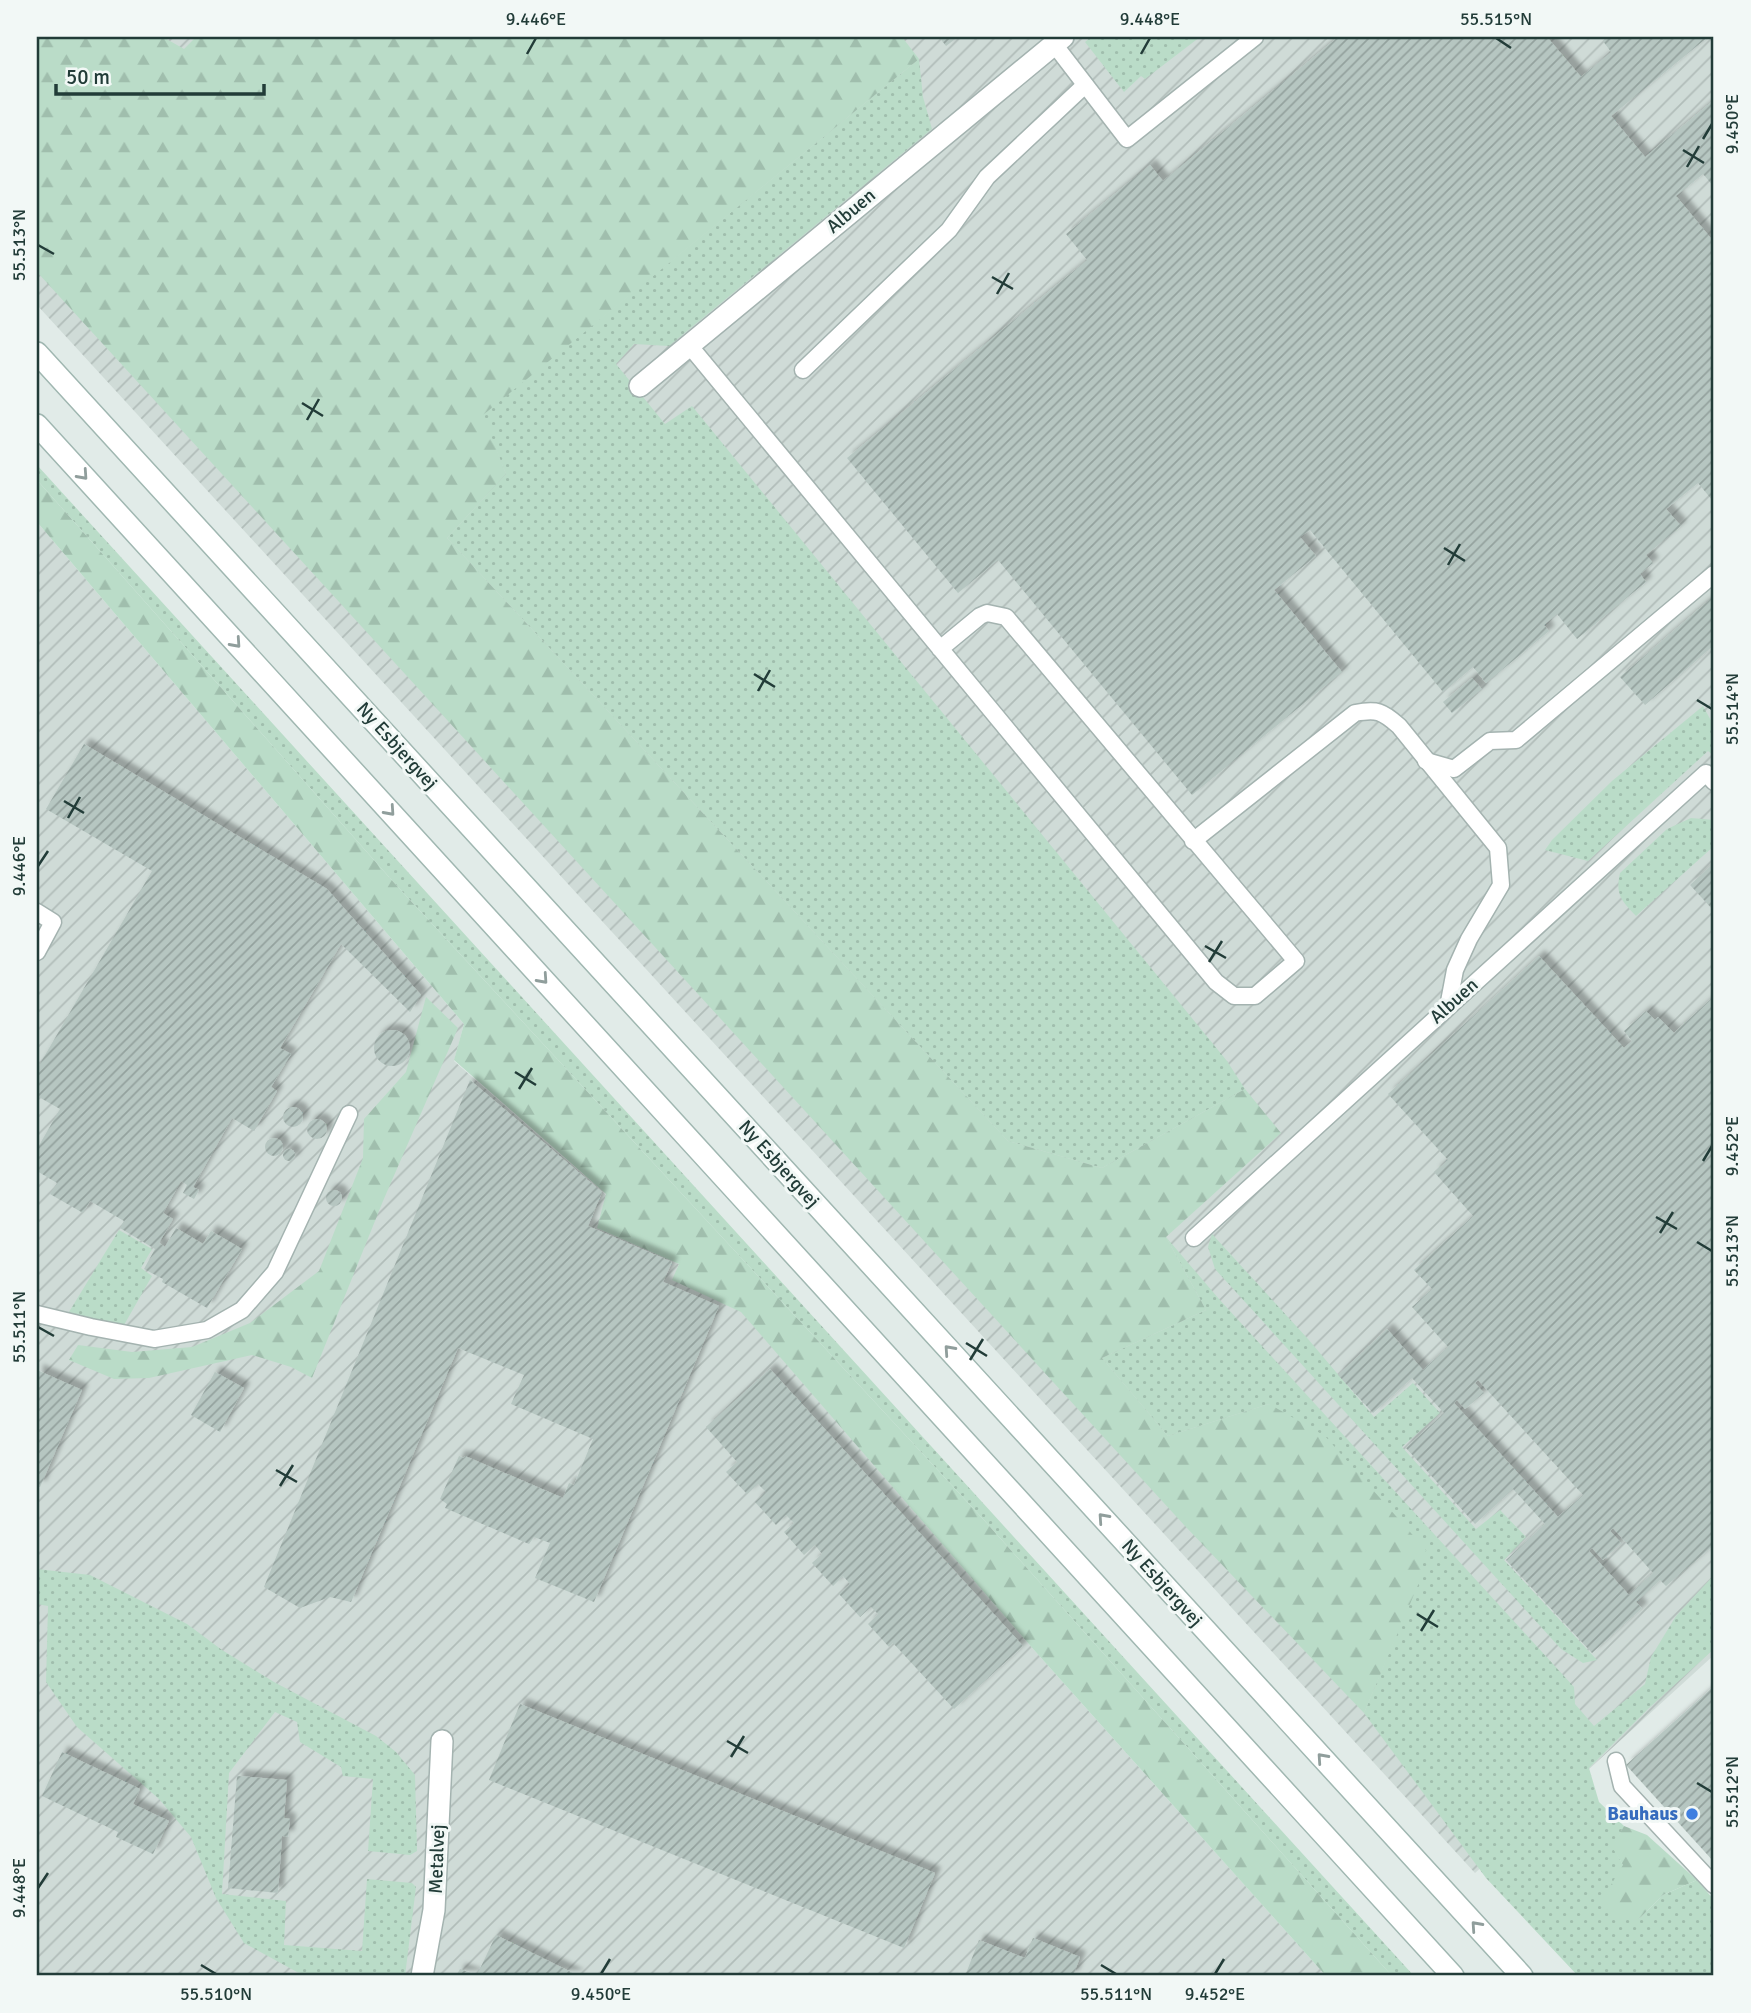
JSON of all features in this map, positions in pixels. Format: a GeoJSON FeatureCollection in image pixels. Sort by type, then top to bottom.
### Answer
{"type":"FeatureCollection","features":[{"type":"Feature","properties":{"kind":"street","name":"Albuen"},"geometry":{"type":"LineString","coordinates":[[639,386],[1058,40]]}},
{"type":"Feature","properties":{"kind":"street","name":"Ny Esbjergvej"},"geometry":{"type":"LineString","coordinates":[[37,353],[1522,1976]]}},
{"type":"Feature","properties":{"kind":"street"},"geometry":{"type":"LineString","coordinates":[[37,425],[1453,1976]]}},
{"type":"Feature","properties":{"kind":"street","name":"Metalvej"},"geometry":{"type":"LineString","coordinates":[[422,1976],[434,1910],[442,1741]]}},
{"type":"Feature","properties":{"kind":"lane"},"geometry":{"type":"LineString","coordinates":[[1058,40],[1085,85],[1127,139],[1255,37]]}},
{"type":"Feature","properties":{"kind":"lane"},"geometry":{"type":"LineString","coordinates":[[803,370],[949,230],[987,177],[1085,85]]}},
{"type":"Feature","properties":{"kind":"lane"},"geometry":{"type":"LineString","coordinates":[[689,345],[940,649],[1216,982],[1234,996],[1255,996],[1296,961],[1006,617],[986,613],[940,649]]}},
{"type":"Feature","properties":{"kind":"lane"},"geometry":{"type":"LineString","coordinates":[[1426,761],[1454,769],[1490,741],[1516,740],[1714,574]]}},
{"type":"Feature","properties":{"kind":"lane"},"geometry":{"type":"LineString","coordinates":[[1193,841],[1355,713],[1370,710],[1384,713],[1399,726],[1498,849],[1501,885],[1469,939],[1455,970],[1448,1007]]}},
{"type":"Feature","properties":{"kind":"lane","name":"Albuen"},"geometry":{"type":"LineString","coordinates":[[1194,1238],[1706,773],[1714,782]]}},
{"type":"Feature","properties":{"kind":"lane"},"geometry":{"type":"LineString","coordinates":[[37,912],[53,922],[37,952]]}},
{"type":"Feature","properties":{"kind":"lane"},"geometry":{"type":"LineString","coordinates":[[37,1314],[154,1339],[207,1330],[242,1310],[275,1272],[349,1114]]}},
{"type":"Feature","properties":{"kind":"lane"},"geometry":{"type":"LineString","coordinates":[[1616,1761],[1622,1786],[1714,1885]]}},
{"type":"Feature","properties":{"kind":"shaded area"},"geometry":{"type":"Polygon","coordinates":[[[37,37],[1714,37],[1714,1655],[1475,1873],[37,305],[37,37]]]}},
{"type":"Feature","properties":{"kind":"shaded area"},"geometry":{"type":"Polygon","coordinates":[[[37,522],[464,1024],[454,1061],[606,1195],[598,1228],[679,1264],[673,1280],[741,1311],[1034,1650],[1326,1976],[37,1976],[37,522]]]}},
{"type":"Feature","properties":{"kind":"green space"},"geometry":{"type":"Polygon","coordinates":[[[37,37],[163,37],[184,49],[196,37],[902,37],[919,59],[483,415],[506,474],[447,538],[1008,1141],[1102,1168],[1245,1089],[1281,1133],[1166,1237],[1206,1310],[1102,1358],[1168,1436],[1269,1404],[1325,1436],[1426,1550],[1418,1585],[1364,1713],[1185,1526],[37,272],[37,37]]]}},
{"type":"Feature","properties":{"kind":"green space"},"geometry":{"type":"Polygon","coordinates":[[[1091,37],[1200,37],[1145,79],[1141,76],[1124,92],[1085,42],[1091,37]]]}},
{"type":"Feature","properties":{"kind":"green space"},"geometry":{"type":"Polygon","coordinates":[[[919,59],[923,97],[932,129],[669,346],[634,344],[616,364],[665,424],[692,406],[1227,1061],[1245,1089],[1102,1168],[1008,1141],[447,538],[506,474],[482,415],[919,59]]]}},
{"type":"Feature","properties":{"kind":"green space"},"geometry":{"type":"Polygon","coordinates":[[[37,465],[1414,1976],[1392,1976],[983,1519],[397,886],[37,480],[37,465]]]}},
{"type":"Feature","properties":{"kind":"green space"},"geometry":{"type":"Polygon","coordinates":[[[37,480],[397,886],[983,1519],[1392,1976],[1326,1976],[1034,1650],[741,1312],[672,1280],[679,1264],[597,1228],[606,1194],[454,1060],[464,1024],[37,522],[37,480]]]}},
{"type":"Feature","properties":{"kind":"green space"},"geometry":{"type":"Polygon","coordinates":[[[1703,706],[1714,726],[1714,756],[1708,751],[1588,861],[1545,850],[1612,781],[1703,706]]]}},
{"type":"Feature","properties":{"kind":"green space"},"geometry":{"type":"Polygon","coordinates":[[[1691,818],[1714,820],[1714,846],[1636,916],[1619,892],[1620,873],[1667,829],[1691,818]]]}},
{"type":"Feature","properties":{"kind":"green space"},"geometry":{"type":"Polygon","coordinates":[[[426,997],[458,1028],[383,1201],[312,1378],[291,1367],[252,1355],[149,1378],[114,1379],[69,1360],[78,1345],[132,1352],[192,1347],[250,1323],[319,1271],[363,1158],[364,1119],[406,1072],[426,997]]]}},
{"type":"Feature","properties":{"kind":"green space"},"geometry":{"type":"Polygon","coordinates":[[[119,1230],[152,1249],[141,1268],[152,1276],[124,1325],[102,1323],[69,1312],[119,1230]]]}},
{"type":"Feature","properties":{"kind":"green space"},"geometry":{"type":"Polygon","coordinates":[[[1212,1234],[1308,1339],[1374,1417],[1413,1383],[1440,1413],[1402,1447],[1476,1529],[1500,1510],[1526,1537],[1504,1560],[1597,1660],[1583,1663],[1561,1649],[1215,1269],[1208,1247],[1212,1234]]]}},
{"type":"Feature","properties":{"kind":"green space"},"geometry":{"type":"Polygon","coordinates":[[[1166,1237],[1219,1299],[1574,1687],[1575,1704],[1594,1726],[1645,1684],[1651,1657],[1676,1616],[1714,1575],[1714,1649],[1589,1768],[1599,1802],[1624,1826],[1613,1847],[1623,1865],[1639,1919],[1663,1895],[1697,1880],[1714,1900],[1714,1976],[1578,1976],[1486,1878],[1364,1713],[1417,1585],[1269,1404],[1168,1436],[1102,1358],[1206,1310],[1166,1237]]]}},
{"type":"Feature","properties":{"kind":"green space"},"geometry":{"type":"Polygon","coordinates":[[[37,1569],[90,1575],[187,1624],[222,1650],[274,1682],[376,1736],[396,1752],[415,1775],[417,1851],[410,1855],[368,1851],[373,1779],[343,1776],[341,1767],[300,1742],[297,1722],[275,1712],[229,1773],[222,1894],[286,1901],[284,1945],[362,1951],[367,1879],[412,1883],[416,1887],[405,1976],[316,1976],[297,1972],[244,1943],[216,1898],[191,1837],[159,1799],[77,1727],[46,1682],[48,1606],[37,1604],[37,1569]]]}},
{"type":"Feature","properties":{"kind":"green space"},"geometry":{"type":"Polygon","coordinates":[[[1624,1826],[1647,1835],[1697,1880],[1663,1895],[1639,1919],[1619,1917],[1605,1908],[1603,1898],[1623,1865],[1612,1847],[1624,1826]]]}},
{"type":"Feature","properties":{"kind":"building"},"geometry":{"type":"Polygon","coordinates":[[[939,37],[958,37],[946,46],[939,37]]]}},
{"type":"Feature","properties":{"kind":"building"},"geometry":{"type":"Polygon","coordinates":[[[1338,37],[1547,37],[1581,77],[1611,52],[1603,41],[1609,37],[1708,37],[1611,116],[1645,157],[1714,100],[1714,187],[1703,174],[1676,196],[1714,242],[1714,498],[1712,500],[1698,483],[1666,509],[1681,526],[1646,555],[1653,563],[1640,574],[1646,582],[1577,639],[1557,614],[1544,625],[1549,631],[1486,683],[1473,667],[1443,692],[1310,530],[1300,537],[1316,556],[1274,590],[1342,672],[1192,795],[998,560],[958,593],[847,458],[1087,260],[1066,234],[1150,165],[1163,181],[1338,37]]]}},
{"type":"Feature","properties":{"kind":"building"},"geometry":{"type":"Polygon","coordinates":[[[1714,596],[1714,645],[1645,705],[1620,677],[1714,596]]]}},
{"type":"Feature","properties":{"kind":"building"},"geometry":{"type":"Polygon","coordinates":[[[1472,678],[1482,689],[1452,713],[1443,702],[1472,678]]]}},
{"type":"Feature","properties":{"kind":"building"},"geometry":{"type":"Polygon","coordinates":[[[84,744],[327,889],[421,995],[410,1012],[341,944],[280,1048],[291,1054],[271,1087],[277,1091],[254,1131],[232,1118],[193,1187],[199,1190],[194,1199],[183,1193],[187,1185],[181,1181],[163,1213],[173,1219],[159,1243],[165,1247],[176,1228],[203,1244],[211,1231],[242,1249],[207,1308],[144,1269],[155,1249],[120,1228],[124,1221],[90,1201],[83,1213],[50,1194],[57,1183],[37,1171],[37,1149],[60,1109],[37,1096],[37,1069],[152,871],[46,809],[84,744]]]}},
{"type":"Feature","properties":{"kind":"building"},"geometry":{"type":"Polygon","coordinates":[[[1714,863],[1714,911],[1690,885],[1714,863]]]}},
{"type":"Feature","properties":{"kind":"building"},"geometry":{"type":"Polygon","coordinates":[[[1539,956],[1624,1048],[1632,1041],[1624,1031],[1646,1011],[1655,1020],[1658,1017],[1674,1033],[1714,998],[1714,1545],[1666,1586],[1660,1580],[1636,1602],[1642,1608],[1592,1653],[1506,1560],[1545,1524],[1513,1489],[1475,1524],[1406,1448],[1444,1413],[1412,1378],[1373,1413],[1338,1375],[1387,1329],[1423,1370],[1448,1347],[1412,1307],[1432,1289],[1414,1270],[1473,1216],[1434,1172],[1448,1160],[1388,1094],[1539,956]],[[1478,1380],[1475,1383],[1484,1393],[1465,1409],[1457,1400],[1454,1403],[1558,1517],[1583,1495],[1478,1380]],[[1613,1528],[1610,1531],[1621,1543],[1603,1560],[1592,1548],[1589,1551],[1629,1595],[1653,1573],[1613,1528]]]}},
{"type":"Feature","properties":{"kind":"building"},"geometry":{"type":"Polygon","coordinates":[[[392,1030],[405,1035],[410,1048],[405,1061],[392,1066],[379,1061],[374,1048],[379,1035],[392,1030]]]}},
{"type":"Feature","properties":{"kind":"building"},"geometry":{"type":"Polygon","coordinates":[[[470,1080],[602,1192],[588,1226],[672,1262],[663,1282],[719,1306],[594,1602],[535,1578],[550,1543],[534,1537],[529,1544],[445,1508],[447,1504],[440,1499],[459,1456],[465,1456],[563,1498],[569,1483],[574,1485],[593,1439],[511,1404],[524,1375],[458,1348],[351,1602],[330,1597],[300,1608],[264,1587],[470,1080]]]}},
{"type":"Feature","properties":{"kind":"building"},"geometry":{"type":"Polygon","coordinates":[[[293,1107],[300,1110],[303,1117],[300,1124],[293,1127],[286,1124],[283,1117],[286,1110],[293,1107]]]}},
{"type":"Feature","properties":{"kind":"building"},"geometry":{"type":"Polygon","coordinates":[[[317,1119],[324,1122],[327,1129],[324,1136],[317,1139],[310,1136],[307,1129],[310,1122],[317,1119]]]}},
{"type":"Feature","properties":{"kind":"building"},"geometry":{"type":"Polygon","coordinates":[[[274,1138],[280,1141],[283,1147],[280,1153],[274,1156],[268,1153],[265,1147],[268,1141],[274,1138]]]}},
{"type":"Feature","properties":{"kind":"building"},"geometry":{"type":"Polygon","coordinates":[[[289,1149],[295,1155],[289,1161],[283,1155],[289,1149]]]}},
{"type":"Feature","properties":{"kind":"building"},"geometry":{"type":"Polygon","coordinates":[[[331,1190],[337,1190],[342,1198],[340,1204],[331,1206],[326,1201],[326,1195],[331,1190]]]}},
{"type":"Feature","properties":{"kind":"building"},"geometry":{"type":"Polygon","coordinates":[[[770,1369],[1023,1646],[954,1709],[893,1643],[889,1647],[868,1624],[878,1614],[871,1607],[860,1617],[839,1594],[850,1584],[843,1576],[833,1586],[812,1563],[822,1554],[815,1545],[804,1555],[784,1532],[794,1523],[786,1515],[776,1525],[755,1502],[766,1492],[758,1484],[747,1494],[726,1472],[737,1462],[706,1427],[770,1369]]]}},
{"type":"Feature","properties":{"kind":"building"},"geometry":{"type":"Polygon","coordinates":[[[37,1370],[82,1390],[40,1487],[37,1486],[37,1370]]]}},
{"type":"Feature","properties":{"kind":"building"},"geometry":{"type":"Polygon","coordinates":[[[215,1372],[244,1388],[220,1432],[191,1415],[215,1372]]]}},
{"type":"Feature","properties":{"kind":"building","name":"Bauhaus"},"geometry":{"type":"Polygon","coordinates":[[[1714,1686],[1714,1862],[1626,1765],[1714,1686]]]}},
{"type":"Feature","properties":{"kind":"building"},"geometry":{"type":"Polygon","coordinates":[[[520,1704],[935,1873],[904,1948],[489,1780],[520,1704]]]}},
{"type":"Feature","properties":{"kind":"building"},"geometry":{"type":"Polygon","coordinates":[[[62,1752],[140,1789],[133,1804],[169,1821],[153,1854],[116,1837],[118,1832],[42,1796],[62,1752]]]}},
{"type":"Feature","properties":{"kind":"building"},"geometry":{"type":"Polygon","coordinates":[[[237,1776],[287,1780],[284,1818],[290,1819],[288,1837],[282,1836],[278,1893],[228,1888],[237,1776]]]}},
{"type":"Feature","properties":{"kind":"building"},"geometry":{"type":"Polygon","coordinates":[[[496,1935],[579,1976],[456,1976],[460,1969],[477,1975],[496,1935]]]}},
{"type":"Feature","properties":{"kind":"building"},"geometry":{"type":"Polygon","coordinates":[[[1033,1938],[1080,1957],[1073,1976],[965,1976],[979,1940],[1025,1958],[1033,1938]]]}},
{"type":"Feature","properties":{"kind":"place","name":"Bauhaus"},"geometry":{"type":"Point","coordinates":[1692,1814]}}]}
